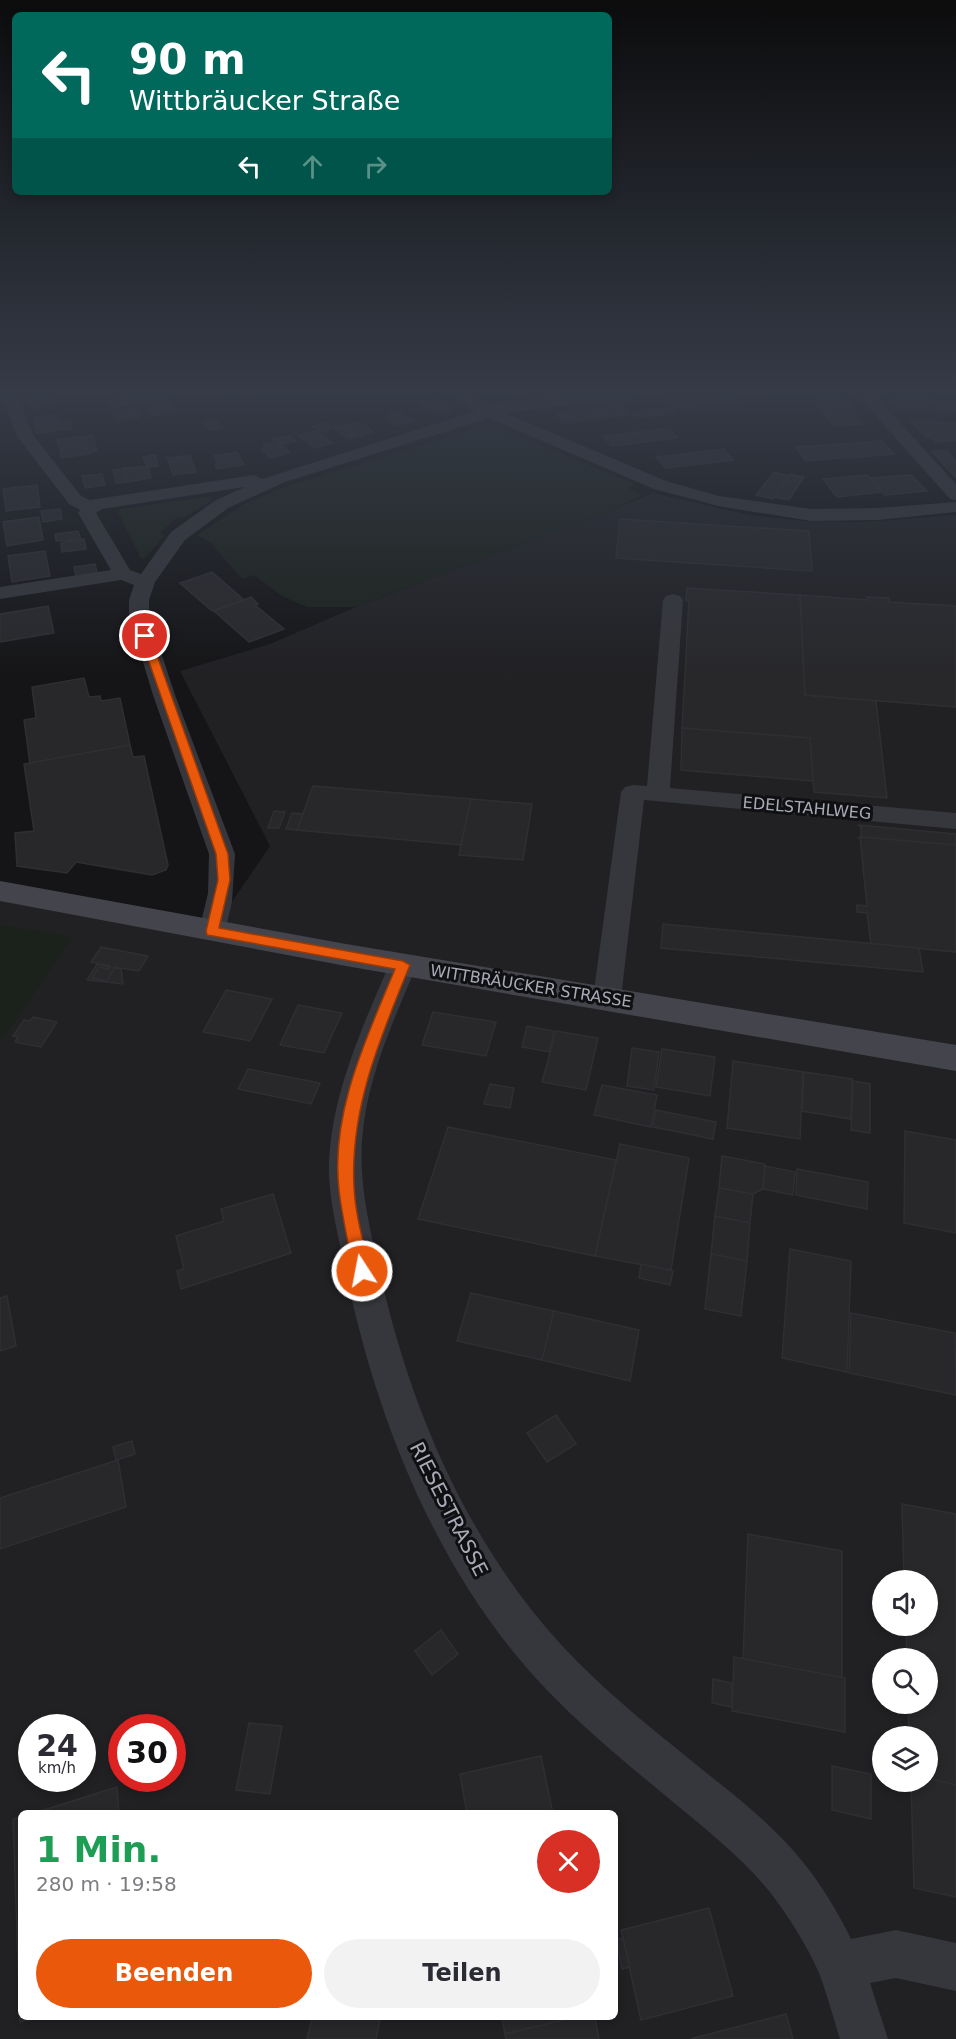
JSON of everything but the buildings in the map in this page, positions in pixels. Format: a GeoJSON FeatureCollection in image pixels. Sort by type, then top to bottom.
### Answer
{"type":"FeatureCollection","features":[{"type":"Feature","properties":{"kind":"main road","name":"WITTBRÄUCKER STRASSE"},"geometry":{"type":"LineString","coordinates":[[0,891],[403,965],[956,1058]]}},
{"type":"Feature","properties":{"kind":"street"},"geometry":{"type":"LineString","coordinates":[[64,486],[75,500],[92,508]]}},
{"type":"Feature","properties":{"kind":"street"},"geometry":{"type":"LineString","coordinates":[[123,574],[87,513],[92,508],[97,504],[212,486]]}},
{"type":"Feature","properties":{"kind":"street"},"geometry":{"type":"LineString","coordinates":[[212,931],[224,880],[222,854],[164,695],[139,616],[139,600],[146,582],[178,536],[195,522],[244,492],[259,486]]}},
{"type":"Feature","properties":{"kind":"street"},"geometry":{"type":"LineString","coordinates":[[664,486],[718,501],[775,511],[834,515],[878,514],[956,507]]}},
{"type":"Feature","properties":{"kind":"street"},"geometry":{"type":"LineString","coordinates":[[0,593],[123,574],[146,582]]}},
{"type":"Feature","properties":{"kind":"street"},"geometry":{"type":"LineString","coordinates":[[658,794],[673,600]]}},
{"type":"Feature","properties":{"kind":"street","name":"EDELSTAHLWEG"},"geometry":{"type":"LineString","coordinates":[[607,998],[633,792],[956,821]]}},
{"type":"Feature","properties":{"kind":"street","name":"RIESESTRASSE"},"geometry":{"type":"LineString","coordinates":[[403,965],[367,1053],[357,1085],[349,1123],[345,1162],[346,1189],[365,1292],[388,1369],[417,1448],[451,1521],[487,1584],[530,1641],[605,1718],[743,1831],[795,1889],[839,1965],[864,2039]]}},
{"type":"Feature","properties":{"kind":"street"},"geometry":{"type":"LineString","coordinates":[[839,1965],[896,1954],[956,1967]]}},
{"type":"Feature","properties":{"kind":"shaded area"},"geometry":{"type":"Polygon","coordinates":[[[288,486],[631,486],[627,488],[642,495],[608,512],[356,607],[307,607],[282,596],[254,575],[242,579],[210,542],[197,535],[246,503],[288,486]]]}},
{"type":"Feature","properties":{"kind":"shaded area"},"geometry":{"type":"Polygon","coordinates":[[[653,493],[749,515],[804,521],[865,522],[956,515],[956,2039],[0,2039],[0,891],[212,931],[270,846],[180,671],[270,644],[356,607],[653,493]]]}},
{"type":"Feature","properties":{"kind":"shaded area"},"geometry":{"type":"Polygon","coordinates":[[[211,496],[213,500],[183,518],[177,517],[160,533],[165,535],[146,557],[141,559],[118,512],[121,509],[211,496]]]}},
{"type":"Feature","properties":{"kind":"shaded area"},"geometry":{"type":"Polygon","coordinates":[[[0,925],[73,937],[0,1043],[0,925]]]}},
{"type":"Feature","properties":{"kind":"route"},"geometry":{"type":"LineString","coordinates":[[145,636],[222,854],[224,880],[220,906],[212,931],[403,965],[367,1053],[349,1123],[345,1162],[346,1189],[362,1271]]}}]}
